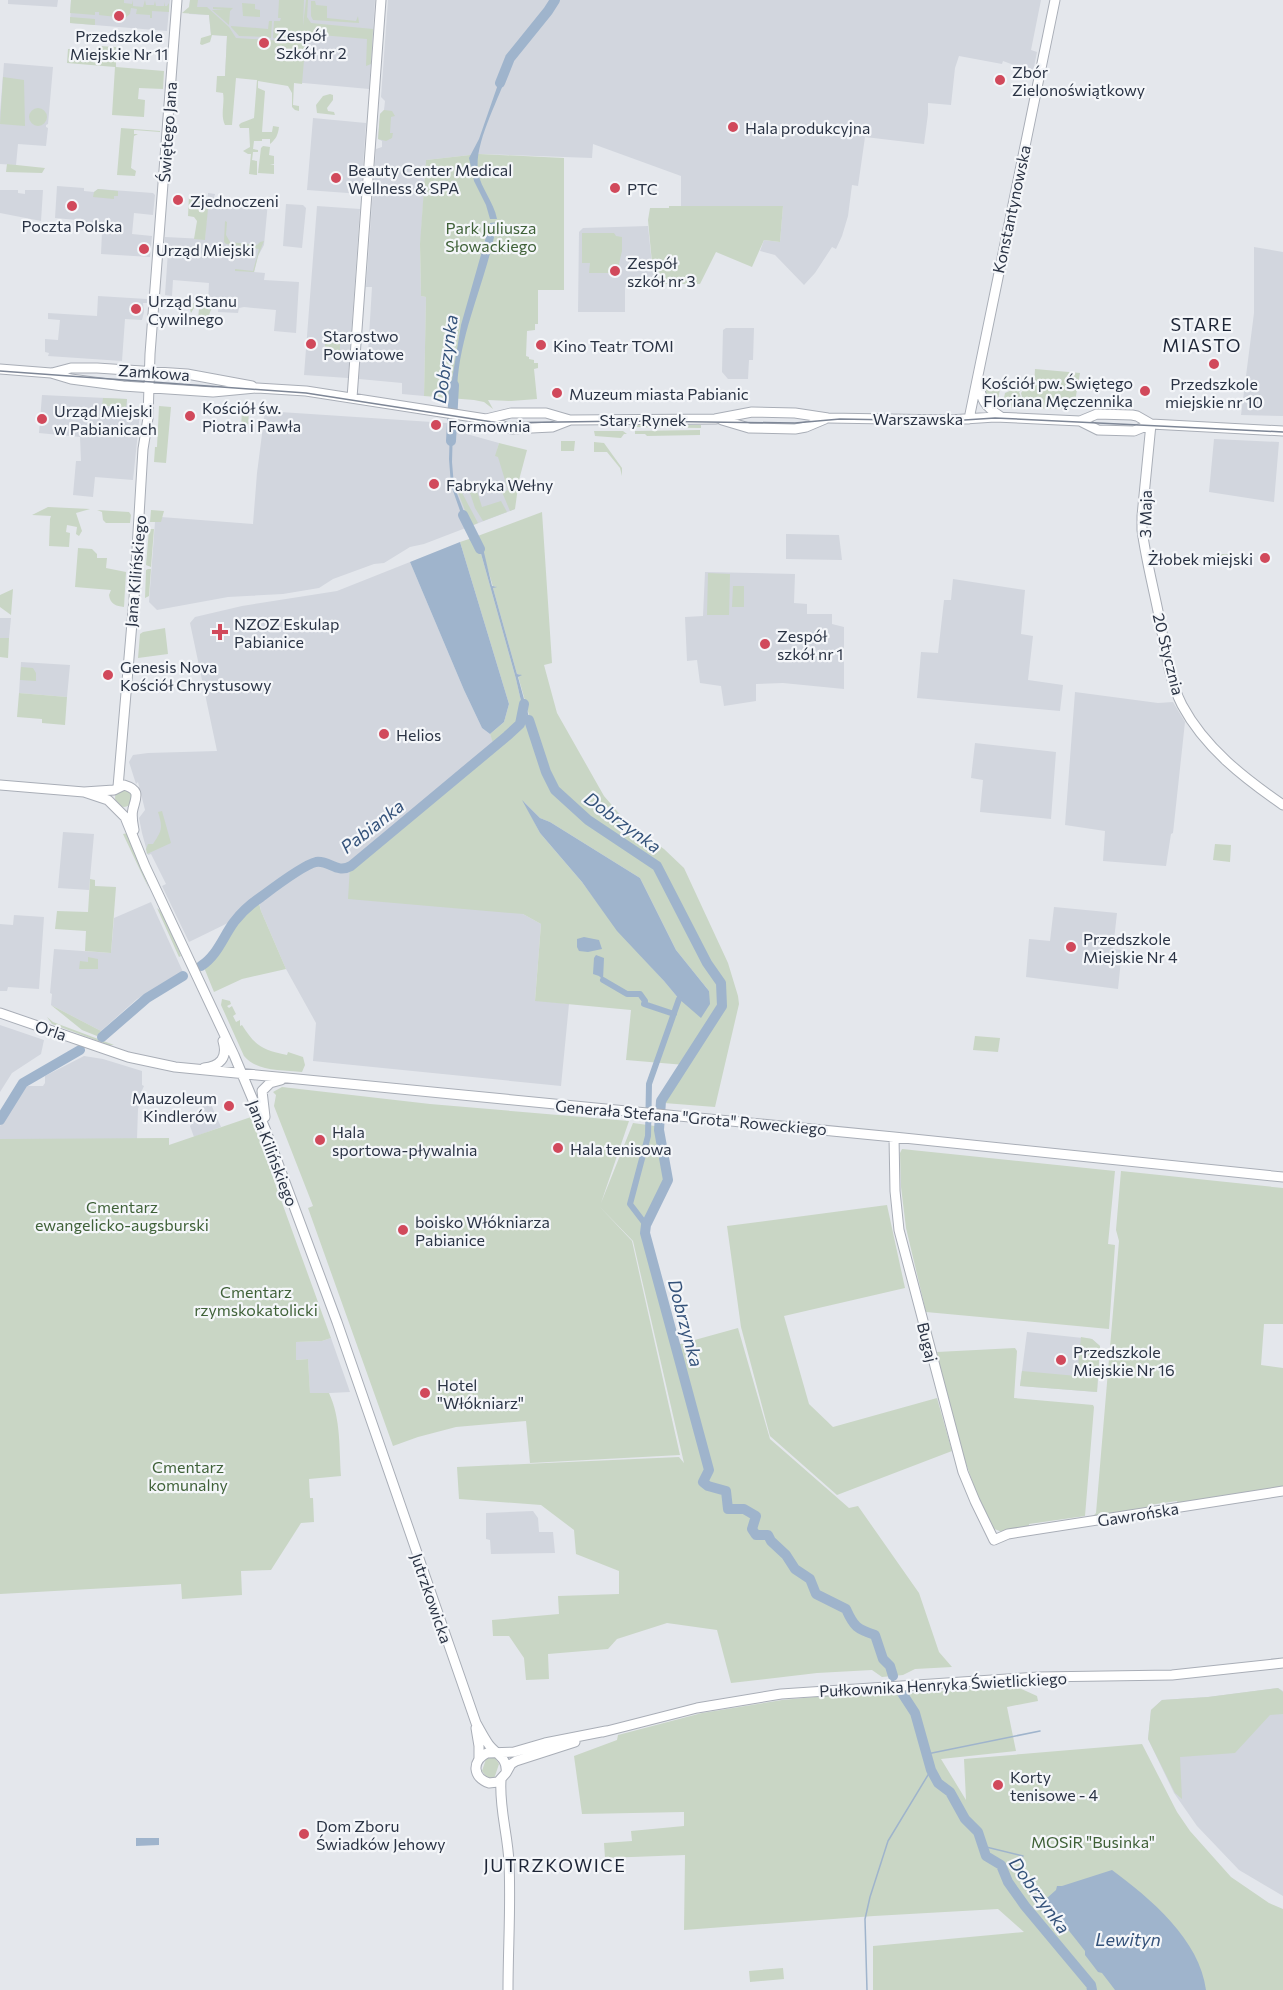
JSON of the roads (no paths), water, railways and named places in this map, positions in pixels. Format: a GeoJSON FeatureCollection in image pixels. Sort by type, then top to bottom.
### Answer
{"type":"FeatureCollection","features":[{"type":"Feature","properties":{"kind":"street","name":"Świętego Jana"},"geometry":{"type":"LineString","coordinates":[[150,388],[148,371],[177,0]]}},
{"type":"Feature","properties":{"kind":"street"},"geometry":{"type":"LineString","coordinates":[[352,398],[381,0]]}},
{"type":"Feature","properties":{"kind":"street","name":"Konstantynowska"},"geometry":{"type":"LineString","coordinates":[[969,419],[1055,0]]}},
{"type":"Feature","properties":{"kind":"street","name":"Zamkowa"},"geometry":{"type":"LineString","coordinates":[[51,373],[83,367],[148,371],[201,376],[243,383],[257,388]]}},
{"type":"Feature","properties":{"kind":"street","name":"Zamkowa"},"geometry":{"type":"LineString","coordinates":[[0,369],[51,373],[102,384],[150,388],[223,392],[257,388],[306,392],[458,415]]}},
{"type":"Feature","properties":{"kind":"street"},"geometry":{"type":"LineString","coordinates":[[976,376],[982,400],[1001,417]]}},
{"type":"Feature","properties":{"kind":"street","name":"Jana Kilińskiego"},"geometry":{"type":"LineString","coordinates":[[120,788],[143,449],[150,388]]}},
{"type":"Feature","properties":{"kind":"street","name":"Warszawska"},"geometry":{"type":"LineString","coordinates":[[715,419],[752,412],[795,413],[828,418],[945,420],[1001,417],[1080,421],[1096,429],[1137,431],[1151,424]]}},
{"type":"Feature","properties":{"kind":"street","name":"Stary Rynek"},"geometry":{"type":"LineString","coordinates":[[486,419],[511,413],[546,413],[570,420],[715,419]]}},
{"type":"Feature","properties":{"kind":"street","name":"Warszawska"},"geometry":{"type":"LineString","coordinates":[[1080,421],[1097,414],[1135,416],[1151,424],[1283,430]]}},
{"type":"Feature","properties":{"kind":"street","name":"Stary Rynek"},"geometry":{"type":"LineString","coordinates":[[458,415],[486,419],[512,429],[546,428],[570,420]]}},
{"type":"Feature","properties":{"kind":"street","name":"Warszawska"},"geometry":{"type":"LineString","coordinates":[[715,419],[746,427],[795,429],[807,427],[828,418]]}},
{"type":"Feature","properties":{"kind":"street","name":"3 Maja"},"geometry":{"type":"LineString","coordinates":[[1151,424],[1142,530],[1156,602]]}},
{"type":"Feature","properties":{"kind":"street","name":"20 Stycznia"},"geometry":{"type":"LineString","coordinates":[[1156,602],[1176,689],[1188,716],[1221,756],[1283,805]]}},
{"type":"Feature","properties":{"kind":"street"},"geometry":{"type":"LineString","coordinates":[[0,785],[84,792],[120,788],[136,793],[136,801],[127,811],[116,807],[105,798],[84,792]]}},
{"type":"Feature","properties":{"kind":"street"},"geometry":{"type":"LineString","coordinates":[[116,807],[111,797],[120,788]]}},
{"type":"Feature","properties":{"kind":"street","name":"Jana Kilińskiego"},"geometry":{"type":"LineString","coordinates":[[116,807],[125,817],[145,866],[267,1131],[330,1303],[388,1473]]}},
{"type":"Feature","properties":{"kind":"street","name":"Jana Kilińskiego"},"geometry":{"type":"LineString","coordinates":[[133,807],[136,842]]}},
{"type":"Feature","properties":{"kind":"street"},"geometry":{"type":"LineString","coordinates":[[188,1069],[216,1065],[222,1062],[225,1055],[211,1008]]}},
{"type":"Feature","properties":{"kind":"street","name":"Orla"},"geometry":{"type":"LineString","coordinates":[[0,1013],[101,1048]]}},
{"type":"Feature","properties":{"kind":"street","name":"Generała Stefana \"Grota\" Roweckiego"},"geometry":{"type":"LineString","coordinates":[[101,1048],[152,1063],[242,1075],[662,1114],[1283,1177]]}},
{"type":"Feature","properties":{"kind":"street"},"geometry":{"type":"LineString","coordinates":[[267,1131],[262,1091],[273,1081],[292,1079]]}},
{"type":"Feature","properties":{"kind":"street","name":"Bugaj"},"geometry":{"type":"LineString","coordinates":[[894,1137],[895,1191],[902,1240],[963,1472],[994,1540]]}},
{"type":"Feature","properties":{"kind":"street","name":"Jutrzkowicka"},"geometry":{"type":"LineString","coordinates":[[388,1473],[476,1723],[487,1743],[497,1754]]}},
{"type":"Feature","properties":{"kind":"street","name":"Gawrońska"},"geometry":{"type":"LineString","coordinates":[[994,1540],[1008,1534],[1283,1491]]}},
{"type":"Feature","properties":{"kind":"street","name":"Pułkownika Henryka Świetlickiego"},"geometry":{"type":"LineString","coordinates":[[497,1754],[606,1731],[697,1708],[781,1694],[1038,1677],[1172,1675],[1283,1663]]}},
{"type":"Feature","properties":{"kind":"street","name":"Jutrzkowicka"},"geometry":{"type":"LineString","coordinates":[[476,1723],[479,1758]]}},
{"type":"Feature","properties":{"kind":"street","name":"Pułkownika Henryka Świetlickiego"},"geometry":{"type":"LineString","coordinates":[[504,1776],[511,1764],[516,1761],[606,1731]]}},
{"type":"Feature","properties":{"kind":"street"},"geometry":{"type":"LineString","coordinates":[[502,1811],[489,1783],[481,1780],[476,1773],[479,1758],[487,1753],[501,1756],[506,1764],[502,1811],[509,1867],[508,1990]]}},
{"type":"Feature","properties":{"kind":"street"},"geometry":{"type":"LineString","coordinates":[[489,1783],[504,1776]]}},
{"type":"Feature","properties":{"kind":"water"},"geometry":{"type":"Polygon","coordinates":[[[503,70],[508,71],[483,135],[478,160],[478,172],[497,219],[490,219],[474,181],[469,158],[479,139],[503,70]]]}},
{"type":"Feature","properties":{"kind":"water"},"geometry":{"type":"Polygon","coordinates":[[[497,222],[461,353],[457,398],[449,398],[461,325],[490,223],[497,222]]]}},
{"type":"Feature","properties":{"kind":"water"},"geometry":{"type":"Polygon","coordinates":[[[450,427],[453,427],[454,486],[470,527],[466,528],[451,485],[450,427]]]}},
{"type":"Feature","properties":{"kind":"water"},"geometry":{"type":"Polygon","coordinates":[[[475,537],[482,544],[492,586],[497,587],[493,588],[517,674],[522,675],[518,677],[533,732],[531,732],[525,710],[521,711],[516,679],[480,550],[469,539],[475,537]]]}},
{"type":"Feature","properties":{"kind":"water"},"geometry":{"type":"Polygon","coordinates":[[[460,542],[509,704],[504,722],[490,734],[482,728],[464,690],[410,562],[460,542]]]}},
{"type":"Feature","properties":{"kind":"water"},"geometry":{"type":"Polygon","coordinates":[[[522,800],[540,818],[640,878],[676,950],[709,991],[710,1004],[701,1018],[679,999],[617,931],[582,882],[540,833],[522,800]]]}},
{"type":"Feature","properties":{"kind":"water"},"geometry":{"type":"Polygon","coordinates":[[[584,937],[599,940],[602,949],[579,951],[577,939],[584,937]]]}},
{"type":"Feature","properties":{"kind":"water"},"geometry":{"type":"Polygon","coordinates":[[[596,955],[604,958],[603,980],[593,974],[596,955]]]}},
{"type":"Feature","properties":{"kind":"water"},"geometry":{"type":"Polygon","coordinates":[[[136,1838],[159,1838],[159,1845],[136,1846],[136,1838]]]}},
{"type":"Feature","properties":{"kind":"water","name":"Lewityn"},"geometry":{"type":"Polygon","coordinates":[[[1112,1870],[1157,1907],[1184,1937],[1202,1972],[1206,1990],[1115,1990],[1102,1973],[1098,1972],[1085,1955],[1085,1951],[1047,1903],[1047,1898],[1057,1886],[1112,1870]]]}},
{"type":"Feature","properties":{"kind":"waterway","name":"Dobrzynka"},"geometry":{"type":"LineString","coordinates":[[500,83],[510,58],[555,0]]}},
{"type":"Feature","properties":{"kind":"waterway","name":"Dobrzynka"},"geometry":{"type":"LineString","coordinates":[[451,441],[454,385]]}},
{"type":"Feature","properties":{"kind":"waterway","name":"Dobrzynka"},"geometry":{"type":"LineString","coordinates":[[463,515],[480,549]]}},
{"type":"Feature","properties":{"kind":"waterway","name":"Pabianka"},"geometry":{"type":"LineString","coordinates":[[201,966],[216,952],[234,922],[243,912],[288,877],[316,862],[337,868],[351,866],[520,724],[524,704]]}},
{"type":"Feature","properties":{"kind":"waterway","name":"Dobrzynka"},"geometry":{"type":"LineString","coordinates":[[529,720],[546,772],[555,790],[588,820],[657,866],[707,963],[721,983],[722,1006],[661,1101],[659,1130],[668,1180],[646,1225],[645,1233],[709,1470],[703,1482],[708,1486],[726,1491],[728,1509],[744,1509],[756,1516],[752,1529],[756,1535],[768,1535],[795,1569],[810,1579],[816,1594],[846,1609],[857,1627],[875,1635],[883,1659],[890,1666],[893,1676]]}},
{"type":"Feature","properties":{"kind":"waterway","name":"Pabianka"},"geometry":{"type":"LineString","coordinates":[[102,1037],[147,998],[183,976]]}},
{"type":"Feature","properties":{"kind":"waterway"},"geometry":{"type":"LineString","coordinates":[[603,980],[627,994],[640,994],[645,1001],[644,1004],[674,1014]]}},
{"type":"Feature","properties":{"kind":"waterway"},"geometry":{"type":"LineString","coordinates":[[646,1225],[630,1204],[648,1136],[649,1084],[679,999]]}},
{"type":"Feature","properties":{"kind":"waterway","name":"Pabianka"},"geometry":{"type":"LineString","coordinates":[[0,1120],[23,1083],[80,1050]]}},
{"type":"Feature","properties":{"kind":"waterway","name":"Dobrzynka"},"geometry":{"type":"LineString","coordinates":[[902,1693],[915,1713],[931,1770],[938,1783],[950,1792],[965,1819],[978,1832],[986,1856],[1001,1865],[1008,1882],[1025,1906],[1091,1985],[1092,1990]]}},
{"type":"Feature","properties":{"kind":"waterway"},"geometry":{"type":"LineString","coordinates":[[927,1754],[1040,1731]]}},
{"type":"Feature","properties":{"kind":"waterway"},"geometry":{"type":"LineString","coordinates":[[867,1990],[865,1919],[870,1897],[888,1841],[931,1770]]}},
{"type":"Feature","properties":{"kind":"waterway"},"geometry":{"type":"LineString","coordinates":[[982,1846],[1023,1856]]}},
{"type":"Feature","properties":{"kind":"tram line"},"geometry":{"type":"LineString","coordinates":[[0,371],[306,393],[499,423],[629,421],[795,423],[840,419],[949,421],[995,418],[1283,432]]}},
{"type":"Feature","properties":{"kind":"place","name":"Przedszkole Miejskie Nr 11"},"geometry":{"type":"Point","coordinates":[119,16]}},
{"type":"Feature","properties":{"kind":"place","name":"Zespół Szkół nr 2"},"geometry":{"type":"Point","coordinates":[264,43]}},
{"type":"Feature","properties":{"kind":"place","name":"Zbór Zielonoświątkowy"},"geometry":{"type":"Point","coordinates":[1000,80]}},
{"type":"Feature","properties":{"kind":"place","name":"Hala produkcyjna"},"geometry":{"type":"Point","coordinates":[733,127]}},
{"type":"Feature","properties":{"kind":"place","name":"Beauty Center Medical Wellness & SPA"},"geometry":{"type":"Point","coordinates":[336,178]}},
{"type":"Feature","properties":{"kind":"place","name":"PTC"},"geometry":{"type":"Point","coordinates":[615,188]}},
{"type":"Feature","properties":{"kind":"place","name":"Zjednoczeni"},"geometry":{"type":"Point","coordinates":[178,200]}},
{"type":"Feature","properties":{"kind":"place","name":"Poczta Polska"},"geometry":{"type":"Point","coordinates":[72,206]}},
{"type":"Feature","properties":{"kind":"place","name":"Urząd Miejski"},"geometry":{"type":"Point","coordinates":[144,249]}},
{"type":"Feature","properties":{"kind":"place","name":"Zespół szkół nr 3"},"geometry":{"type":"Point","coordinates":[615,271]}},
{"type":"Feature","properties":{"kind":"place","name":"Urząd Stanu Cywilnego"},"geometry":{"type":"Point","coordinates":[136,309]}},
{"type":"Feature","properties":{"kind":"place","name":"Starostwo Powiatowe"},"geometry":{"type":"Point","coordinates":[311,344]}},
{"type":"Feature","properties":{"kind":"place","name":"Kino Teatr TOMI"},"geometry":{"type":"Point","coordinates":[541,345]}},
{"type":"Feature","properties":{"kind":"place","name":"Przedszkole miejskie nr 10"},"geometry":{"type":"Point","coordinates":[1214,364]}},
{"type":"Feature","properties":{"kind":"place","name":"Kościół pw. Świętego Floriana Męczennika"},"geometry":{"type":"Point","coordinates":[1145,391]}},
{"type":"Feature","properties":{"kind":"place","name":"Muzeum miasta Pabianic"},"geometry":{"type":"Point","coordinates":[557,393]}},
{"type":"Feature","properties":{"kind":"place","name":"Kościół św. Piotra i Pawła"},"geometry":{"type":"Point","coordinates":[190,416]}},
{"type":"Feature","properties":{"kind":"place","name":"Urząd Miejski w Pabianicach"},"geometry":{"type":"Point","coordinates":[42,419]}},
{"type":"Feature","properties":{"kind":"place","name":"Formownia"},"geometry":{"type":"Point","coordinates":[436,425]}},
{"type":"Feature","properties":{"kind":"place","name":"Fabryka Wełny"},"geometry":{"type":"Point","coordinates":[434,484]}},
{"type":"Feature","properties":{"kind":"place","name":"Żłobek miejski"},"geometry":{"type":"Point","coordinates":[1265,558]}},
{"type":"Feature","properties":{"kind":"place","name":"NZOZ Eskulap Pabianice"},"geometry":{"type":"Point","coordinates":[220,632]}},
{"type":"Feature","properties":{"kind":"place","name":"Zespół szkół nr 1"},"geometry":{"type":"Point","coordinates":[765,644]}},
{"type":"Feature","properties":{"kind":"place","name":"Genesis Nova Kościół Chrystusowy"},"geometry":{"type":"Point","coordinates":[108,675]}},
{"type":"Feature","properties":{"kind":"place","name":"Helios"},"geometry":{"type":"Point","coordinates":[384,734]}},
{"type":"Feature","properties":{"kind":"place","name":"Przedszkole Miejskie Nr 4"},"geometry":{"type":"Point","coordinates":[1071,947]}},
{"type":"Feature","properties":{"kind":"place","name":"Mauzoleum Kindlerów"},"geometry":{"type":"Point","coordinates":[229,1106]}},
{"type":"Feature","properties":{"kind":"place","name":"Hala sportowa-pływalnia"},"geometry":{"type":"Point","coordinates":[320,1140]}},
{"type":"Feature","properties":{"kind":"place","name":"Hala tenisowa"},"geometry":{"type":"Point","coordinates":[558,1148]}},
{"type":"Feature","properties":{"kind":"place","name":"boisko Włókniarza Pabianice"},"geometry":{"type":"Point","coordinates":[403,1230]}},
{"type":"Feature","properties":{"kind":"place","name":"Przedszkole Miejskie Nr 16"},"geometry":{"type":"Point","coordinates":[1061,1360]}},
{"type":"Feature","properties":{"kind":"place","name":"Hotel \"Włókniarz\""},"geometry":{"type":"Point","coordinates":[425,1393]}},
{"type":"Feature","properties":{"kind":"place","name":"Korty tenisowe - 4"},"geometry":{"type":"Point","coordinates":[998,1785]}},
{"type":"Feature","properties":{"kind":"place","name":"Dom Zboru Świadków Jehowy"},"geometry":{"type":"Point","coordinates":[304,1834]}},
{"type":"Feature","properties":{"kind":"district","name":"STARE MIASTO"},"geometry":{"type":"Point","coordinates":[1202,334]}},
{"type":"Feature","properties":{"kind":"district","name":"JUTRZKOWICE"},"geometry":{"type":"Point","coordinates":[555,1865]}},
{"type":"Feature","properties":{"kind":"park label","name":"Park Juliusza Słowackiego"},"geometry":{"type":"Point","coordinates":[491,236]}},
{"type":"Feature","properties":{"kind":"park label","name":"Cmentarz ewangelicko-augsburski"},"geometry":{"type":"Point","coordinates":[122,1215]}},
{"type":"Feature","properties":{"kind":"park label","name":"Cmentarz rzymskokatolicki"},"geometry":{"type":"Point","coordinates":[256,1300]}},
{"type":"Feature","properties":{"kind":"park label","name":"Cmentarz komunalny"},"geometry":{"type":"Point","coordinates":[188,1475]}},
{"type":"Feature","properties":{"kind":"park label","name":"MOSiR \"Businka\""},"geometry":{"type":"Point","coordinates":[1093,1841]}}]}
